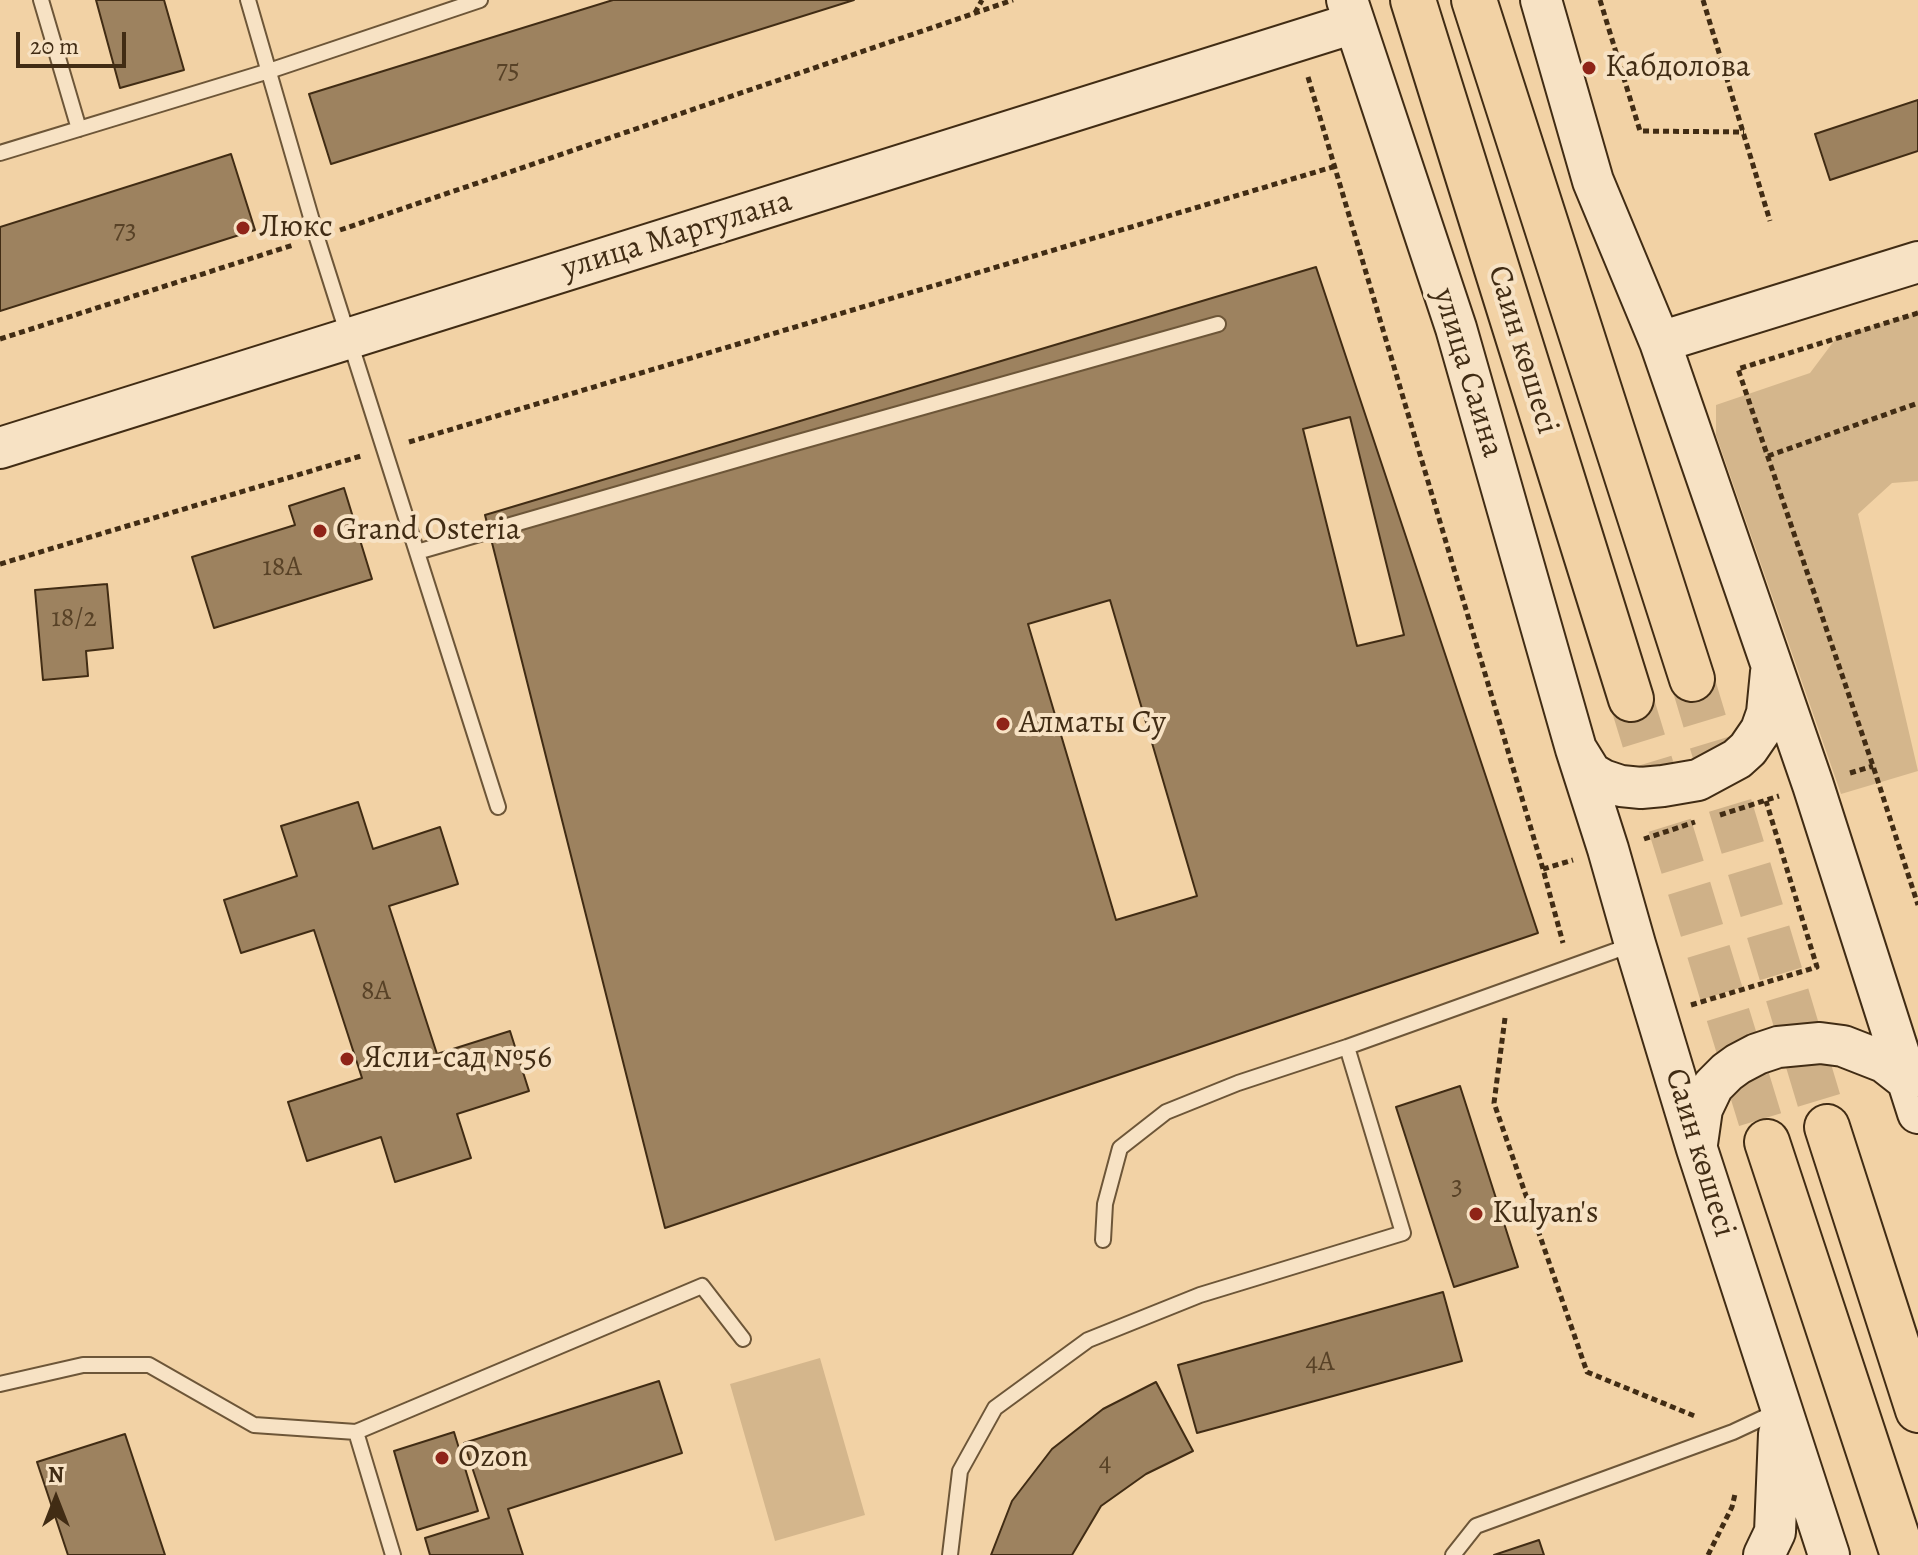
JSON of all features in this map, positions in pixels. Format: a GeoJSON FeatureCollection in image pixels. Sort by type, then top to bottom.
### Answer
{"type":"FeatureCollection","features":[{"type":"Feature","properties":{"kind":"main road","name":"Саин көшесі"},"geometry":{"type":"LineString","coordinates":[[1413,0],[1631,699]]}},
{"type":"Feature","properties":{"kind":"main road","name":"Саин көшесі"},"geometry":{"type":"LineString","coordinates":[[1474,0],[1692,679]]}},
{"type":"Feature","properties":{"kind":"main road"},"geometry":{"type":"LineString","coordinates":[[1541,0],[1593,181],[1660,342],[1818,800],[1912,1096]]}},
{"type":"Feature","properties":{"kind":"main road","name":"улица Маргулана"},"geometry":{"type":"LineString","coordinates":[[0,448],[1297,41],[1351,11]]}},
{"type":"Feature","properties":{"kind":"main road","name":"улица Саина"},"geometry":{"type":"LineString","coordinates":[[1351,11],[1456,328],[1576,749]]}},
{"type":"Feature","properties":{"kind":"main road"},"geometry":{"type":"LineString","coordinates":[[1660,342],[1918,262]]}},
{"type":"Feature","properties":{"kind":"main road"},"geometry":{"type":"LineString","coordinates":[[1576,749],[1591,773],[1621,786],[1652,787],[1698,780],[1737,759],[1761,730],[1770,698],[1771,663]]}},
{"type":"Feature","properties":{"kind":"main road","name":"Саин көшесі"},"geometry":{"type":"LineString","coordinates":[[1576,749],[1697,1149],[1829,1555]]}},
{"type":"Feature","properties":{"kind":"main road"},"geometry":{"type":"LineString","coordinates":[[1697,1149],[1702,1109],[1713,1086],[1738,1064],[1778,1047],[1820,1043],[1843,1046],[1884,1062],[1912,1096]]}},
{"type":"Feature","properties":{"kind":"main road"},"geometry":{"type":"LineString","coordinates":[[1827,1127],[1918,1410]]}},
{"type":"Feature","properties":{"kind":"main road"},"geometry":{"type":"LineString","coordinates":[[1767,1142],[1903,1555]]}},
{"type":"Feature","properties":{"kind":"main road"},"geometry":{"type":"LineString","coordinates":[[1764,1555],[1775,1532],[1780,1410]]}},
{"type":"Feature","properties":{"kind":"lane"},"geometry":{"type":"LineString","coordinates":[[41,0],[79,129]]}},
{"type":"Feature","properties":{"kind":"lane"},"geometry":{"type":"LineString","coordinates":[[248,0],[317,238],[498,807]]}},
{"type":"Feature","properties":{"kind":"lane"},"geometry":{"type":"LineString","coordinates":[[0,153],[269,71],[480,0]]}},
{"type":"Feature","properties":{"kind":"lane"},"geometry":{"type":"LineString","coordinates":[[417,552],[1218,324]]}},
{"type":"Feature","properties":{"kind":"lane"},"geometry":{"type":"LineString","coordinates":[[1103,1240],[1105,1204],[1120,1148],[1166,1112],[1238,1083],[1635,944]]}},
{"type":"Feature","properties":{"kind":"lane"},"geometry":{"type":"LineString","coordinates":[[950,1555],[960,1471],[995,1408],[1088,1340],[1200,1295],[1403,1233],[1347,1047]]}},
{"type":"Feature","properties":{"kind":"lane"},"geometry":{"type":"LineString","coordinates":[[0,1384],[83,1365],[149,1365],[254,1425],[356,1432],[702,1286],[743,1339]]}},
{"type":"Feature","properties":{"kind":"lane"},"geometry":{"type":"LineString","coordinates":[[1453,1555],[1476,1526],[1733,1432],[1780,1410]]}},
{"type":"Feature","properties":{"kind":"lane"},"geometry":{"type":"LineString","coordinates":[[356,1432],[393,1555]]}},
{"type":"Feature","properties":{"kind":"path"},"geometry":{"type":"LineString","coordinates":[[975,14],[982,0]]}},
{"type":"Feature","properties":{"kind":"path"},"geometry":{"type":"LineString","coordinates":[[0,339],[317,238],[1013,0]]}},
{"type":"Feature","properties":{"kind":"path"},"geometry":{"type":"LineString","coordinates":[[1600,0],[1640,131],[1744,132]]}},
{"type":"Feature","properties":{"kind":"path"},"geometry":{"type":"LineString","coordinates":[[1703,0],[1770,221]]}},
{"type":"Feature","properties":{"kind":"path"},"geometry":{"type":"LineString","coordinates":[[1297,41],[1570,967]]}},
{"type":"Feature","properties":{"kind":"path"},"geometry":{"type":"LineString","coordinates":[[0,564],[1336,166]]}},
{"type":"Feature","properties":{"kind":"path"},"geometry":{"type":"LineString","coordinates":[[1918,313],[1738,369],[1918,905]]}},
{"type":"Feature","properties":{"kind":"path"},"geometry":{"type":"LineString","coordinates":[[1768,456],[1918,403]]}},
{"type":"Feature","properties":{"kind":"path"},"geometry":{"type":"LineString","coordinates":[[1691,1005],[1817,967],[1766,801]]}},
{"type":"Feature","properties":{"kind":"path"},"geometry":{"type":"LineString","coordinates":[[1643,839],[1647,854]]}},
{"type":"Feature","properties":{"kind":"path"},"geometry":{"type":"LineString","coordinates":[[1509,989],[1494,1103],[1587,1372],[1733,1432],[1740,1473],[1732,1507],[1708,1555]]}},
{"type":"Feature","properties":{"kind":"shaded area"},"geometry":{"type":"Polygon","coordinates":[[[1918,312],[1918,481],[1892,483],[1858,514],[1918,771],[1841,794],[1716,435],[1716,405],[1810,373],[1837,337],[1918,312]]]}},
{"type":"Feature","properties":{"kind":"shaded area"},"geometry":{"type":"Polygon","coordinates":[[[820,1358],[865,1515],[775,1541],[730,1384],[820,1358]]]}},
{"type":"Feature","properties":{"kind":"building"},"geometry":{"type":"Polygon","coordinates":[[[96,0],[164,0],[184,70],[120,88],[96,0]]]}},
{"type":"Feature","properties":{"kind":"building"},"geometry":{"type":"Polygon","coordinates":[[[613,0],[854,0],[331,164],[309,94],[613,0]]]}},
{"type":"Feature","properties":{"kind":"building"},"geometry":{"type":"Polygon","coordinates":[[[1918,100],[1918,151],[1830,180],[1815,134],[1918,100]]]}},
{"type":"Feature","properties":{"kind":"building"},"geometry":{"type":"Polygon","coordinates":[[[231,154],[255,230],[0,311],[0,227],[231,154]]]}},
{"type":"Feature","properties":{"kind":"building","name":"Алматы Су"},"geometry":{"type":"Polygon","coordinates":[[[1316,267],[1538,933],[665,1228],[485,515],[1316,267]]]}},
{"type":"Feature","properties":{"kind":"building"},"geometry":{"type":"Polygon","coordinates":[[[1350,417],[1404,635],[1357,646],[1303,429],[1350,417]]]}},
{"type":"Feature","properties":{"kind":"building"},"geometry":{"type":"Polygon","coordinates":[[[344,488],[372,579],[214,628],[192,557],[295,525],[289,506],[344,488]]]}},
{"type":"Feature","properties":{"kind":"building"},"geometry":{"type":"Polygon","coordinates":[[[107,584],[113,648],[86,651],[88,676],[43,680],[35,590],[107,584]]]}},
{"type":"Feature","properties":{"kind":"building"},"geometry":{"type":"Polygon","coordinates":[[[1110,600],[1197,896],[1116,920],[1028,624],[1110,600]]]}},
{"type":"Feature","properties":{"kind":"building"},"geometry":{"type":"Polygon","coordinates":[[[358,802],[373,849],[440,827],[458,884],[389,906],[437,1054],[510,1031],[529,1091],[457,1114],[471,1158],[395,1182],[381,1137],[307,1161],[288,1102],[362,1078],[314,930],[241,953],[224,900],[297,876],[281,826],[358,802]]]}},
{"type":"Feature","properties":{"kind":"building"},"geometry":{"type":"Polygon","coordinates":[[[1460,1086],[1518,1267],[1454,1287],[1396,1107],[1460,1086]]]}},
{"type":"Feature","properties":{"kind":"building"},"geometry":{"type":"Polygon","coordinates":[[[1443,1292],[1462,1361],[1197,1433],[1178,1365],[1443,1292]]]}},
{"type":"Feature","properties":{"kind":"building"},"geometry":{"type":"Polygon","coordinates":[[[659,1381],[682,1453],[508,1509],[523,1555],[430,1555],[425,1538],[489,1518],[464,1443],[659,1381]]]}},
{"type":"Feature","properties":{"kind":"building"},"geometry":{"type":"Polygon","coordinates":[[[1156,1382],[1193,1451],[1146,1474],[1101,1506],[1072,1555],[991,1555],[1012,1501],[1052,1449],[1103,1409],[1156,1382]]]}},
{"type":"Feature","properties":{"kind":"building"},"geometry":{"type":"Polygon","coordinates":[[[454,1432],[478,1511],[417,1530],[394,1451],[454,1432]]]}},
{"type":"Feature","properties":{"kind":"building"},"geometry":{"type":"Polygon","coordinates":[[[125,1434],[165,1555],[68,1555],[37,1462],[125,1434]]]}},
{"type":"Feature","properties":{"kind":"building"},"geometry":{"type":"Polygon","coordinates":[[[1539,1540],[1544,1555],[1494,1555],[1539,1540]]]}},
{"type":"Feature","properties":{"kind":"tunnel"},"geometry":{"type":"LineString","coordinates":[[1692,679],[1827,1127]]}},
{"type":"Feature","properties":{"kind":"tunnel"},"geometry":{"type":"LineString","coordinates":[[1631,699],[1767,1142]]}},
{"type":"Feature","properties":{"kind":"place","name":"Кабдолова"},"geometry":{"type":"Point","coordinates":[1589,68]}},
{"type":"Feature","properties":{"kind":"place","name":"Люкс"},"geometry":{"type":"Point","coordinates":[243,228]}},
{"type":"Feature","properties":{"kind":"place","name":"Grand Osteria"},"geometry":{"type":"Point","coordinates":[320,531]}},
{"type":"Feature","properties":{"kind":"place","name":"Алматы Су"},"geometry":{"type":"Point","coordinates":[1003,724]}},
{"type":"Feature","properties":{"kind":"place","name":"Ясли-сад №56"},"geometry":{"type":"Point","coordinates":[347,1059]}},
{"type":"Feature","properties":{"kind":"place","name":"Kulyan's"},"geometry":{"type":"Point","coordinates":[1476,1214]}},
{"type":"Feature","properties":{"kind":"place","name":"Ozon"},"geometry":{"type":"Point","coordinates":[442,1458]}}]}
